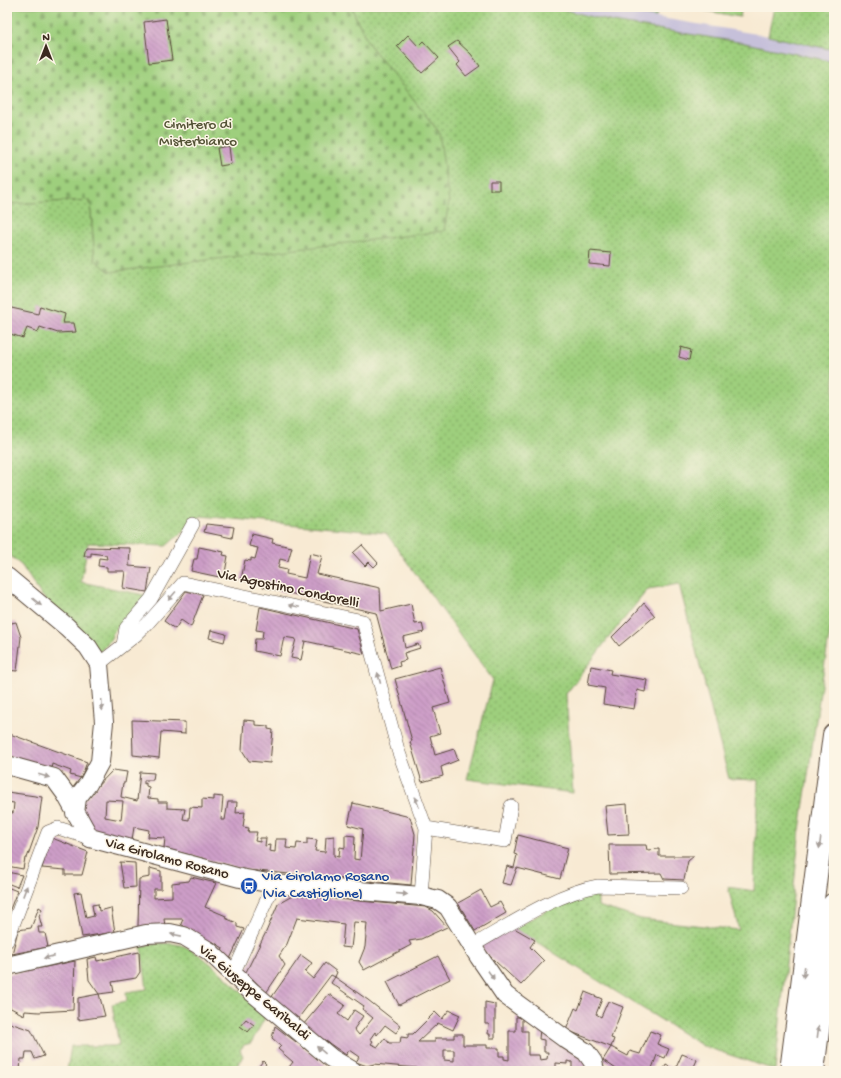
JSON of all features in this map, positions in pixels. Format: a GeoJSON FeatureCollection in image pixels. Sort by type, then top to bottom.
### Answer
{"type":"FeatureCollection","features":[{"type":"Feature","properties":{"kind":"highway"},"geometry":{"type":"LineString","coordinates":[[791,1071],[834,735]]}},
{"type":"Feature","properties":{"kind":"highway"},"geometry":{"type":"LineString","coordinates":[[813,1071],[834,904]]}},
{"type":"Feature","properties":{"kind":"main road"},"geometry":{"type":"LineString","coordinates":[[7,577],[67,627],[88,647],[99,664],[104,722],[100,762],[88,784],[77,798],[75,813]]}},
{"type":"Feature","properties":{"kind":"main road","name":"Via Girolamo Rosano"},"geometry":{"type":"LineString","coordinates":[[7,765],[54,778],[65,793],[90,838],[240,878],[274,884],[421,896],[438,900],[448,907],[505,995],[564,1038],[586,1052],[596,1071]]}},
{"type":"Feature","properties":{"kind":"main road","name":"Via Giuseppe Garibaldi"},"geometry":{"type":"LineString","coordinates":[[7,966],[146,934],[170,933],[184,936],[208,951],[252,992],[332,1058],[353,1071]]}},
{"type":"Feature","properties":{"kind":"street"},"geometry":{"type":"LineString","coordinates":[[123,645],[126,628],[151,599],[193,524]]}},
{"type":"Feature","properties":{"kind":"street","name":"Via Agostino Condorelli"},"geometry":{"type":"LineString","coordinates":[[99,664],[147,624],[183,583],[363,621],[398,750],[426,828],[421,896]]}},
{"type":"Feature","properties":{"kind":"street"},"geometry":{"type":"LineString","coordinates":[[426,828],[505,841],[511,806]]}},
{"type":"Feature","properties":{"kind":"street","name":"Via Girolamo Rosano"},"geometry":{"type":"LineString","coordinates":[[7,941],[48,832],[58,828],[90,838]]}},
{"type":"Feature","properties":{"kind":"street"},"geometry":{"type":"LineString","coordinates":[[233,974],[274,884]]}},
{"type":"Feature","properties":{"kind":"street"},"geometry":{"type":"LineString","coordinates":[[472,946],[552,902],[589,887],[681,888]]}},
{"type":"Feature","properties":{"kind":"shaded area"},"geometry":{"type":"Polygon","coordinates":[[[553,7],[595,7],[781,38],[834,50],[834,62],[745,43],[613,22],[553,7]]]}},
{"type":"Feature","properties":{"kind":"green space","name":"Cimitero di Misterbianco"},"geometry":{"type":"Polygon","coordinates":[[[7,7],[351,7],[368,43],[439,132],[449,202],[444,231],[110,272],[95,260],[90,200],[7,204],[7,7]]]}},
{"type":"Feature","properties":{"kind":"green space"},"geometry":{"type":"Polygon","coordinates":[[[351,7],[553,7],[613,22],[745,43],[834,62],[834,608],[799,837],[775,1070],[703,1046],[514,928],[557,905],[598,891],[598,906],[641,919],[739,930],[728,887],[754,891],[758,780],[729,779],[679,584],[648,589],[566,694],[573,793],[467,779],[493,680],[386,533],[201,516],[166,546],[88,543],[81,582],[149,596],[113,632],[112,638],[100,652],[41,595],[22,566],[7,553],[7,204],[90,200],[95,260],[439,132],[368,43],[351,7]]]}},
{"type":"Feature","properties":{"kind":"green space"},"geometry":{"type":"Polygon","coordinates":[[[595,7],[658,7],[656,17],[595,7]]]}},
{"type":"Feature","properties":{"kind":"green space"},"geometry":{"type":"Polygon","coordinates":[[[685,7],[742,7],[740,17],[685,7]]]}},
{"type":"Feature","properties":{"kind":"green space"},"geometry":{"type":"Polygon","coordinates":[[[774,7],[834,7],[834,50],[768,36],[774,7]]]}},
{"type":"Feature","properties":{"kind":"green space"},"geometry":{"type":"Polygon","coordinates":[[[161,943],[180,945],[201,956],[266,1016],[251,1043],[244,1045],[240,1050],[243,1056],[234,1071],[67,1071],[71,1046],[119,1046],[112,1004],[127,1001],[126,992],[147,989],[141,946],[161,943]]]}},
{"type":"Feature","properties":{"kind":"building"},"geometry":{"type":"Polygon","coordinates":[[[166,19],[172,60],[149,63],[144,22],[166,19]]]}},
{"type":"Feature","properties":{"kind":"building"},"geometry":{"type":"Polygon","coordinates":[[[408,35],[418,46],[423,41],[439,58],[422,73],[397,46],[408,35]]]}},
{"type":"Feature","properties":{"kind":"building"},"geometry":{"type":"Polygon","coordinates":[[[457,41],[471,54],[480,66],[466,76],[457,65],[460,62],[448,47],[457,41]]]}},
{"type":"Feature","properties":{"kind":"building"},"geometry":{"type":"Polygon","coordinates":[[[229,146],[231,164],[220,166],[217,148],[229,146]]]}},
{"type":"Feature","properties":{"kind":"building"},"geometry":{"type":"Polygon","coordinates":[[[490,181],[499,181],[499,190],[490,190],[490,181]]]}},
{"type":"Feature","properties":{"kind":"building"},"geometry":{"type":"Polygon","coordinates":[[[590,251],[611,253],[610,266],[589,264],[590,251]]]}},
{"type":"Feature","properties":{"kind":"building"},"geometry":{"type":"Polygon","coordinates":[[[40,306],[65,314],[63,323],[74,323],[76,332],[58,333],[40,327],[38,332],[27,328],[23,338],[7,333],[7,307],[38,314],[40,306]]]}},
{"type":"Feature","properties":{"kind":"building"},"geometry":{"type":"Polygon","coordinates":[[[681,347],[691,350],[689,360],[679,357],[681,347]]]}},
{"type":"Feature","properties":{"kind":"building"},"geometry":{"type":"Polygon","coordinates":[[[206,524],[234,527],[232,538],[204,532],[206,524]]]}},
{"type":"Feature","properties":{"kind":"building"},"geometry":{"type":"Polygon","coordinates":[[[252,534],[273,539],[272,543],[292,547],[288,561],[280,559],[278,568],[287,570],[286,574],[305,578],[310,553],[322,556],[317,574],[380,588],[381,611],[411,604],[415,624],[422,623],[424,632],[403,637],[405,648],[418,644],[420,648],[404,653],[406,660],[399,662],[400,666],[391,669],[376,613],[263,587],[263,585],[241,580],[245,560],[251,561],[251,558],[255,559],[258,548],[249,546],[252,534]]]}},
{"type":"Feature","properties":{"kind":"building"},"geometry":{"type":"Polygon","coordinates":[[[362,545],[378,563],[374,567],[369,562],[365,566],[353,553],[362,545]]]}},
{"type":"Feature","properties":{"kind":"building"},"geometry":{"type":"Polygon","coordinates":[[[86,547],[130,548],[129,566],[151,568],[147,592],[123,588],[125,571],[107,571],[107,567],[98,566],[99,558],[107,559],[106,555],[91,553],[91,556],[84,556],[86,547]]]}},
{"type":"Feature","properties":{"kind":"building"},"geometry":{"type":"Polygon","coordinates":[[[199,547],[224,552],[223,555],[228,556],[224,578],[191,571],[194,559],[197,559],[199,547]]]}},
{"type":"Feature","properties":{"kind":"building"},"geometry":{"type":"Polygon","coordinates":[[[186,591],[203,595],[191,627],[181,620],[175,629],[164,621],[186,591]]]}},
{"type":"Feature","properties":{"kind":"building"},"geometry":{"type":"Polygon","coordinates":[[[644,603],[655,616],[619,646],[612,637],[644,603]]]}},
{"type":"Feature","properties":{"kind":"building"},"geometry":{"type":"Polygon","coordinates":[[[260,607],[357,629],[364,654],[305,641],[301,660],[291,658],[296,639],[284,637],[280,656],[254,651],[255,639],[262,639],[263,631],[256,630],[260,607]]]}},
{"type":"Feature","properties":{"kind":"building"},"geometry":{"type":"Polygon","coordinates":[[[16,622],[21,637],[17,671],[7,670],[7,624],[16,622]]]}},
{"type":"Feature","properties":{"kind":"building"},"geometry":{"type":"Polygon","coordinates":[[[211,630],[226,634],[224,642],[209,638],[211,630]]]}},
{"type":"Feature","properties":{"kind":"building"},"geometry":{"type":"Polygon","coordinates":[[[591,666],[611,670],[610,674],[647,680],[645,692],[637,690],[634,709],[603,704],[605,688],[588,685],[591,666]]]}},
{"type":"Feature","properties":{"kind":"building"},"geometry":{"type":"Polygon","coordinates":[[[440,667],[450,703],[433,708],[440,733],[430,736],[435,755],[454,749],[458,760],[441,767],[443,776],[422,782],[410,742],[412,741],[395,679],[440,667]]]}},
{"type":"Feature","properties":{"kind":"building"},"geometry":{"type":"Polygon","coordinates":[[[132,720],[185,722],[185,734],[161,732],[159,758],[133,755],[132,720]]]}},
{"type":"Feature","properties":{"kind":"building"},"geometry":{"type":"Polygon","coordinates":[[[244,720],[255,721],[255,725],[268,726],[268,729],[273,730],[270,763],[249,761],[242,750],[244,720]]]}},
{"type":"Feature","properties":{"kind":"building"},"geometry":{"type":"Polygon","coordinates":[[[7,733],[87,762],[81,778],[70,775],[71,771],[52,764],[51,769],[7,756],[7,733]]]}},
{"type":"Feature","properties":{"kind":"building"},"geometry":{"type":"Polygon","coordinates":[[[113,770],[127,772],[125,783],[123,783],[121,797],[137,801],[140,772],[154,773],[153,780],[144,780],[144,784],[146,783],[146,786],[149,787],[148,798],[158,799],[158,802],[167,802],[167,808],[185,809],[183,819],[189,820],[190,807],[202,808],[202,799],[214,800],[214,796],[223,797],[221,820],[225,820],[228,802],[237,802],[236,813],[245,812],[243,827],[249,828],[248,832],[257,832],[255,841],[260,842],[260,838],[266,838],[265,846],[270,845],[269,851],[275,852],[276,839],[287,839],[286,848],[296,849],[297,843],[307,844],[307,839],[317,840],[315,851],[325,852],[326,837],[334,836],[334,856],[339,857],[340,847],[345,848],[345,835],[355,836],[354,859],[360,860],[363,829],[348,825],[353,803],[410,817],[415,834],[411,885],[246,870],[164,848],[165,838],[148,837],[149,830],[134,827],[132,840],[94,830],[82,814],[83,801],[113,770]],[[106,800],[105,817],[121,820],[123,801],[106,800]]]}},
{"type":"Feature","properties":{"kind":"building"},"geometry":{"type":"Polygon","coordinates":[[[7,792],[42,797],[38,827],[27,858],[25,858],[23,869],[7,866],[7,843],[9,835],[7,835],[7,812],[13,813],[14,803],[7,802],[7,792]]]}},
{"type":"Feature","properties":{"kind":"building"},"geometry":{"type":"Polygon","coordinates":[[[627,804],[629,834],[608,835],[605,806],[627,804]]]}},
{"type":"Feature","properties":{"kind":"building"},"geometry":{"type":"Polygon","coordinates":[[[518,835],[568,848],[560,879],[517,868],[511,885],[502,883],[507,866],[514,868],[517,855],[514,854],[518,835]]]}},
{"type":"Feature","properties":{"kind":"building"},"geometry":{"type":"Polygon","coordinates":[[[52,838],[88,852],[82,875],[65,875],[65,870],[42,868],[52,838]]]}},
{"type":"Feature","properties":{"kind":"building"},"geometry":{"type":"Polygon","coordinates":[[[609,845],[646,845],[647,850],[659,849],[659,856],[694,856],[688,861],[684,880],[664,879],[661,873],[610,874],[609,845]]]}},
{"type":"Feature","properties":{"kind":"building"},"geometry":{"type":"Polygon","coordinates":[[[120,862],[135,863],[136,887],[124,888],[120,862]]]}},
{"type":"Feature","properties":{"kind":"building"},"geometry":{"type":"Polygon","coordinates":[[[150,868],[161,871],[161,889],[154,889],[154,898],[172,897],[172,883],[189,881],[191,877],[216,883],[205,907],[226,916],[225,918],[237,923],[237,927],[244,929],[230,959],[222,953],[223,948],[212,941],[210,945],[181,924],[183,919],[164,919],[165,926],[138,927],[139,879],[150,877],[150,868]]]}},
{"type":"Feature","properties":{"kind":"building"},"geometry":{"type":"Polygon","coordinates":[[[7,872],[22,875],[17,887],[7,883],[7,872]]]}},
{"type":"Feature","properties":{"kind":"building"},"geometry":{"type":"Polygon","coordinates":[[[7,887],[17,891],[7,917],[7,887]]]}},
{"type":"Feature","properties":{"kind":"building"},"geometry":{"type":"Polygon","coordinates":[[[481,890],[490,907],[500,902],[506,913],[475,931],[458,903],[481,890]]]}},
{"type":"Feature","properties":{"kind":"building"},"geometry":{"type":"Polygon","coordinates":[[[81,892],[86,918],[94,916],[92,905],[98,904],[99,911],[111,908],[115,932],[82,937],[74,893],[81,892]]]}},
{"type":"Feature","properties":{"kind":"building"},"geometry":{"type":"Polygon","coordinates":[[[294,895],[426,907],[433,911],[447,927],[421,939],[409,941],[411,945],[364,970],[359,962],[365,947],[367,923],[354,922],[351,948],[342,947],[344,924],[297,918],[287,944],[279,956],[285,965],[266,993],[246,972],[278,904],[294,895]]]}},
{"type":"Feature","properties":{"kind":"building"},"geometry":{"type":"Polygon","coordinates":[[[39,907],[42,909],[39,916],[42,927],[38,927],[39,933],[45,933],[48,947],[12,954],[18,930],[31,928],[39,907]]]}},
{"type":"Feature","properties":{"kind":"building"},"geometry":{"type":"Polygon","coordinates":[[[514,928],[535,940],[530,947],[544,961],[521,985],[483,950],[482,944],[514,928]]]}},
{"type":"Feature","properties":{"kind":"building"},"geometry":{"type":"Polygon","coordinates":[[[139,952],[140,972],[136,978],[112,982],[114,992],[99,994],[89,980],[87,959],[96,957],[97,961],[139,952]]]}},
{"type":"Feature","properties":{"kind":"building"},"geometry":{"type":"Polygon","coordinates":[[[301,955],[312,963],[305,972],[313,979],[325,963],[337,972],[335,977],[331,975],[297,1020],[271,998],[301,955]]]}},
{"type":"Feature","properties":{"kind":"building"},"geometry":{"type":"Polygon","coordinates":[[[438,956],[450,979],[399,1005],[387,982],[438,956]]]}},
{"type":"Feature","properties":{"kind":"building"},"geometry":{"type":"Polygon","coordinates":[[[75,961],[73,1010],[39,1012],[25,1011],[24,1015],[7,1006],[7,975],[75,961]]]}},
{"type":"Feature","properties":{"kind":"building"},"geometry":{"type":"Polygon","coordinates":[[[335,977],[368,1000],[401,1026],[396,1033],[385,1025],[377,1035],[375,1032],[370,1039],[373,1041],[371,1044],[378,1047],[385,1038],[389,1043],[400,1043],[401,1037],[408,1038],[408,1034],[413,1034],[435,1012],[442,1019],[449,1010],[460,1015],[453,1030],[438,1023],[418,1042],[435,1042],[435,1038],[454,1038],[454,1034],[463,1034],[463,1045],[487,1045],[487,1048],[499,1048],[499,1056],[504,1056],[504,1059],[509,1060],[509,1031],[516,1031],[516,1017],[522,1017],[522,1031],[528,1031],[528,1055],[539,1055],[540,1060],[547,1059],[548,1052],[544,1052],[544,1040],[539,1039],[540,1029],[586,1061],[586,1071],[417,1071],[417,1068],[374,1064],[367,1066],[356,1062],[359,1057],[349,1050],[346,1055],[303,1025],[329,994],[345,1005],[338,1014],[347,1021],[354,1010],[363,1016],[354,1029],[359,1035],[373,1018],[362,1009],[364,1006],[331,983],[335,977]],[[444,1050],[444,1060],[454,1061],[454,1050],[444,1050]],[[567,1061],[567,1064],[556,1063],[556,1069],[572,1069],[572,1062],[567,1061]]]}},
{"type":"Feature","properties":{"kind":"building"},"geometry":{"type":"Polygon","coordinates":[[[585,992],[602,999],[596,1014],[601,1017],[608,1001],[623,1007],[611,1038],[614,1039],[611,1047],[566,1030],[575,1008],[578,1010],[585,992]]]}},
{"type":"Feature","properties":{"kind":"building"},"geometry":{"type":"Polygon","coordinates":[[[99,994],[105,1016],[78,1020],[78,998],[99,994]]]}},
{"type":"Feature","properties":{"kind":"building"},"geometry":{"type":"Polygon","coordinates":[[[485,1002],[495,1004],[495,1038],[490,1038],[490,1034],[488,1034],[489,1024],[485,1024],[485,1002]]]}},
{"type":"Feature","properties":{"kind":"building"},"geometry":{"type":"Polygon","coordinates":[[[246,1019],[254,1025],[248,1032],[240,1026],[246,1019]]]}},
{"type":"Feature","properties":{"kind":"building"},"geometry":{"type":"Polygon","coordinates":[[[7,1022],[31,1030],[44,1056],[35,1059],[32,1052],[26,1052],[25,1059],[21,1059],[20,1071],[7,1071],[7,1022]]]}},
{"type":"Feature","properties":{"kind":"building"},"geometry":{"type":"Polygon","coordinates":[[[275,1026],[333,1071],[286,1071],[293,1062],[278,1049],[281,1046],[272,1038],[275,1026]]]}},
{"type":"Feature","properties":{"kind":"building"},"geometry":{"type":"Polygon","coordinates":[[[650,1031],[661,1035],[657,1044],[669,1049],[665,1058],[657,1055],[651,1071],[619,1071],[603,1060],[611,1047],[628,1056],[630,1051],[640,1054],[650,1031]]]}},
{"type":"Feature","properties":{"kind":"building"},"geometry":{"type":"Polygon","coordinates":[[[682,1054],[697,1060],[692,1071],[663,1071],[666,1065],[675,1070],[682,1054]]]}},
{"type":"Feature","properties":{"kind":"building"},"geometry":{"type":"Polygon","coordinates":[[[263,1061],[266,1064],[263,1068],[267,1071],[255,1071],[263,1061]]]}},
{"type":"Feature","properties":{"kind":"place","name":"Via Girolamo Rosano (Via Castiglione)"},"geometry":{"type":"Point","coordinates":[249,886]}}]}
